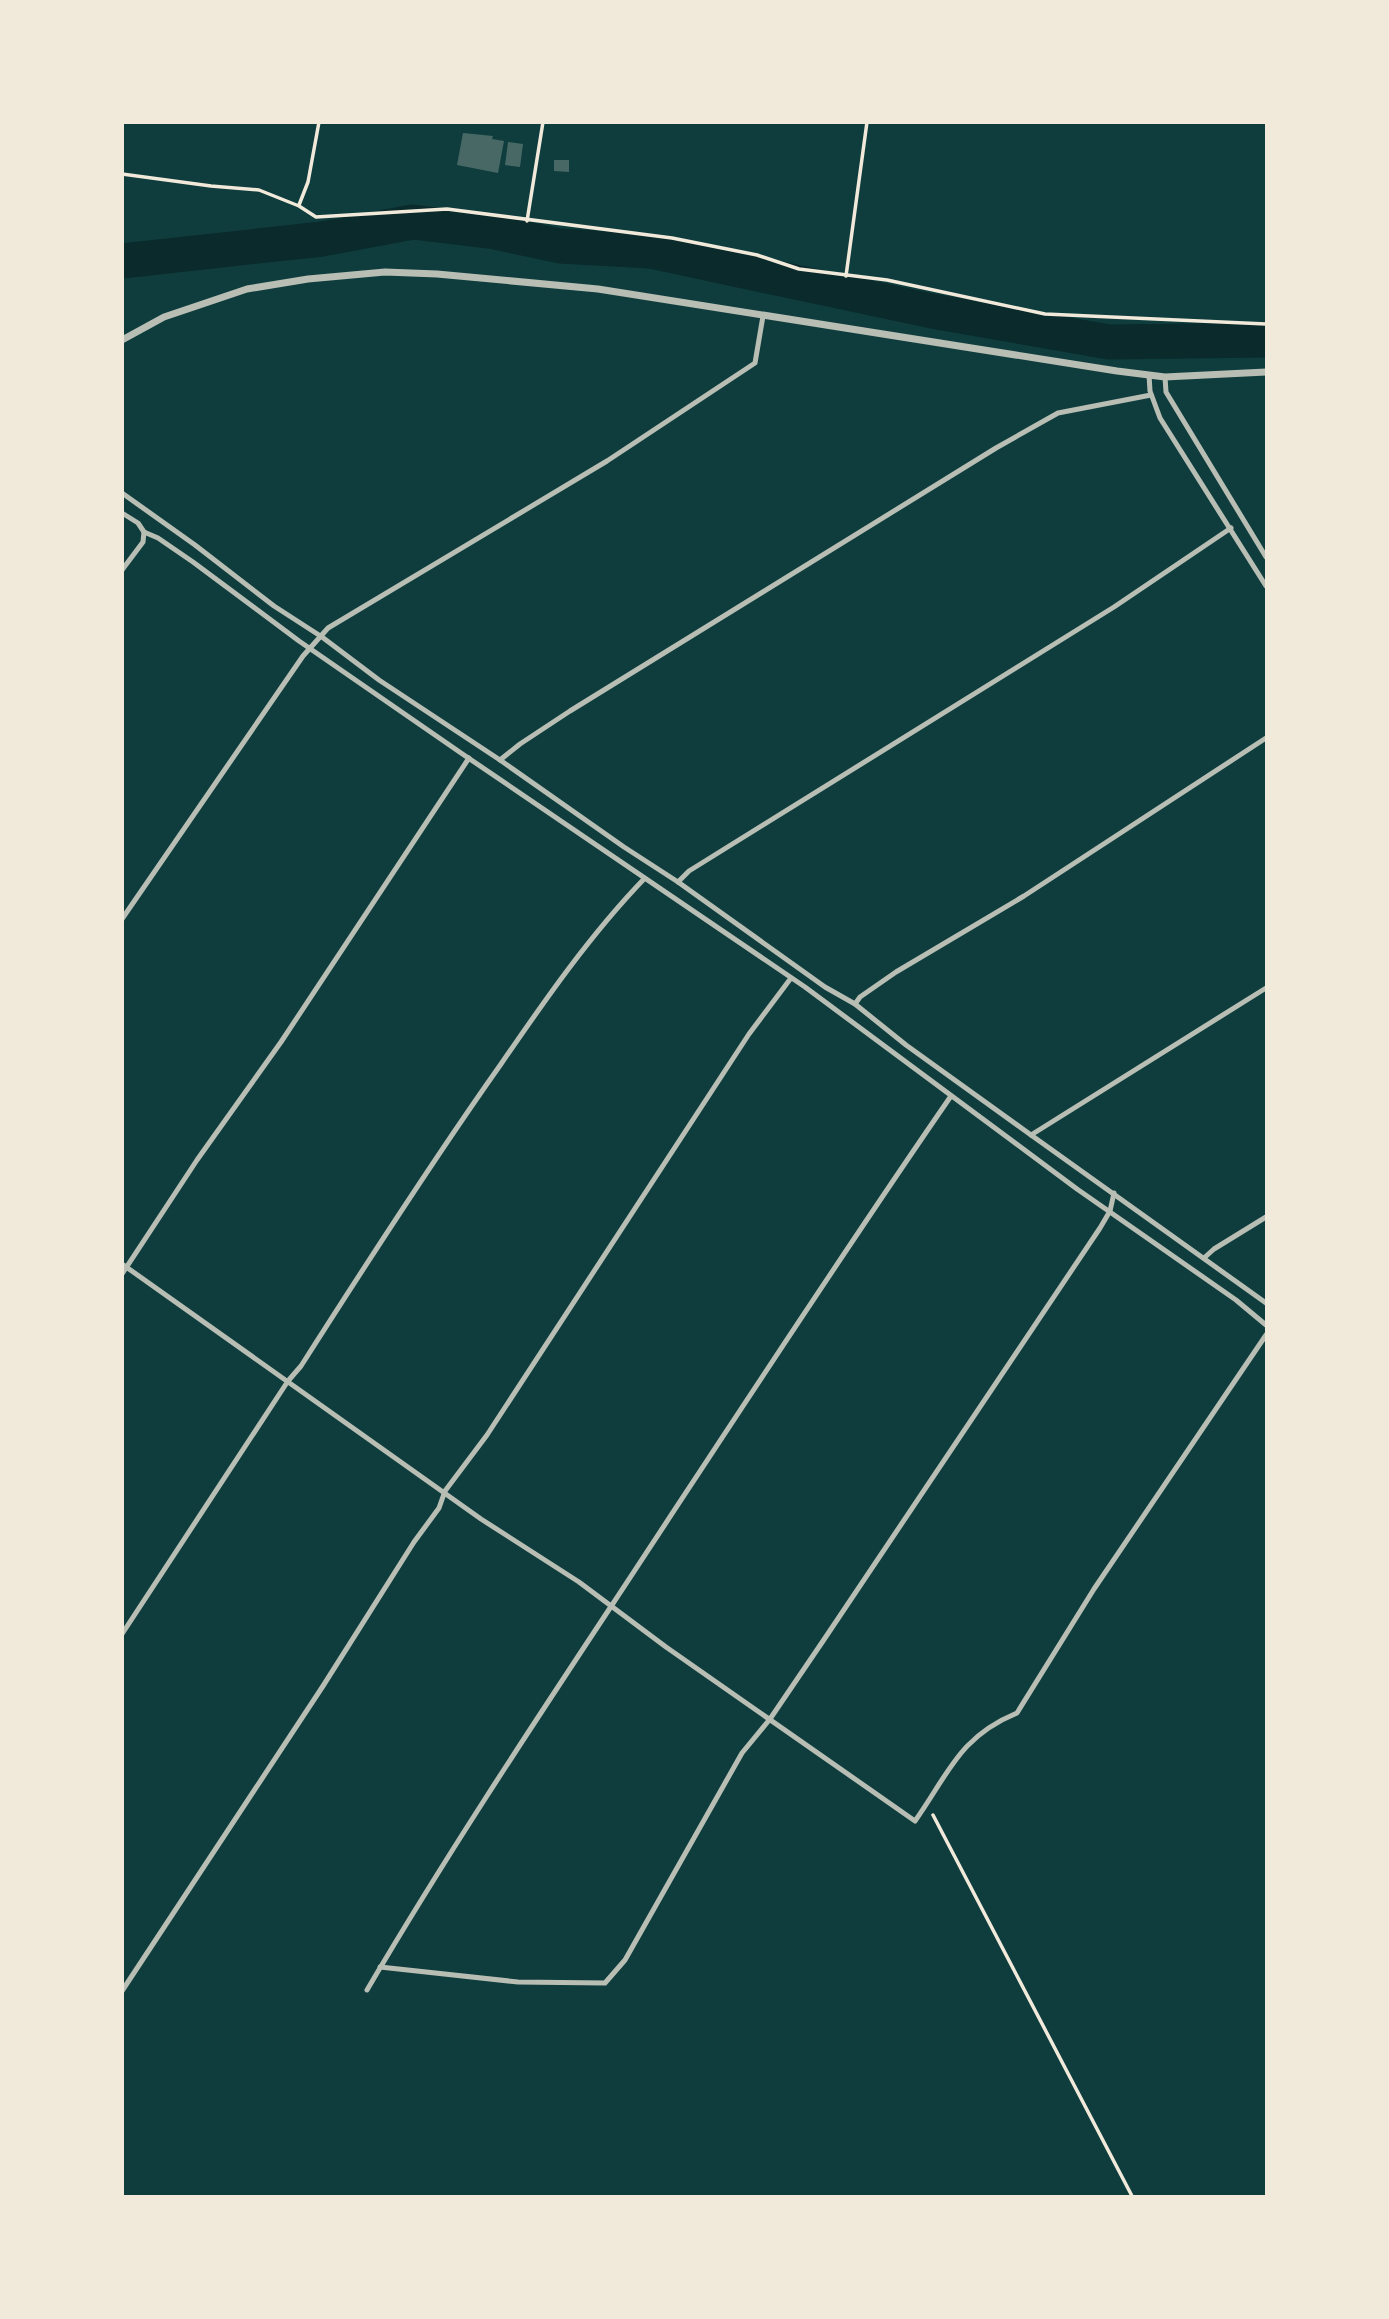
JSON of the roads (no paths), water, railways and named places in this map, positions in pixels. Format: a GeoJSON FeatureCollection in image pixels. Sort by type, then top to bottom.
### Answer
{"type":"FeatureCollection","features":[{"type":"Feature","properties":{"kind":"street"},"geometry":{"type":"LineString","coordinates":[[122,340],[164,317],[247,289],[385,271],[598,289],[1166,377],[1266,372]]}},
{"type":"Feature","properties":{"kind":"lane"},"geometry":{"type":"LineString","coordinates":[[122,919],[275,696],[328,628],[607,461],[755,363],[763,316]]}},
{"type":"Feature","properties":{"kind":"lane"},"geometry":{"type":"LineString","coordinates":[[1149,375],[1151,394],[1160,418],[1266,586]]}},
{"type":"Feature","properties":{"kind":"lane"},"geometry":{"type":"LineString","coordinates":[[1166,377],[1166,392],[1266,555]]}},
{"type":"Feature","properties":{"kind":"lane"},"geometry":{"type":"LineString","coordinates":[[500,760],[570,711],[996,448],[1058,413],[1151,394]]}},
{"type":"Feature","properties":{"kind":"lane"},"geometry":{"type":"LineString","coordinates":[[122,493],[379,680],[678,882],[825,987],[855,1004],[906,1045],[1266,1303]]}},
{"type":"Feature","properties":{"kind":"lane"},"geometry":{"type":"LineString","coordinates":[[122,513],[138,523],[144,533],[143,542],[122,570]]}},
{"type":"Feature","properties":{"kind":"lane"},"geometry":{"type":"LineString","coordinates":[[678,882],[688,871],[1114,607],[1231,528]]}},
{"type":"Feature","properties":{"kind":"lane"},"geometry":{"type":"LineString","coordinates":[[144,533],[158,538],[193,562],[469,758],[791,978],[1077,1189],[1236,1300],[1266,1325]]}},
{"type":"Feature","properties":{"kind":"lane"},"geometry":{"type":"LineString","coordinates":[[855,1004],[860,997],[897,972],[1024,896],[1266,738]]}},
{"type":"Feature","properties":{"kind":"lane"},"geometry":{"type":"LineString","coordinates":[[122,1274],[125,1265],[281,1042],[469,758]]}},
{"type":"Feature","properties":{"kind":"lane"},"geometry":{"type":"LineString","coordinates":[[122,1634],[288,1381],[301,1366],[451,1134],[551,991],[621,902],[644,879]]}},
{"type":"Feature","properties":{"kind":"lane"},"geometry":{"type":"LineString","coordinates":[[122,1991],[323,1686],[414,1542],[439,1508],[445,1492],[487,1435],[742,1046],[791,978]]}},
{"type":"Feature","properties":{"kind":"lane"},"geometry":{"type":"LineString","coordinates":[[1031,1135],[1266,988]]}},
{"type":"Feature","properties":{"kind":"lane"},"geometry":{"type":"LineString","coordinates":[[367,1990],[423,1895],[531,1725],[951,1096]]}},
{"type":"Feature","properties":{"kind":"lane"},"geometry":{"type":"LineString","coordinates":[[380,1967],[518,1982],[605,1983],[625,1960],[742,1753],[770,1718],[1111,1211],[1114,1193]]}},
{"type":"Feature","properties":{"kind":"lane"},"geometry":{"type":"LineString","coordinates":[[1204,1258],[1266,1217]]}},
{"type":"Feature","properties":{"kind":"lane"},"geometry":{"type":"LineString","coordinates":[[125,1265],[481,1519],[579,1582],[915,1821],[948,1769],[972,1739],[996,1722],[1017,1713],[1094,1589],[1266,1335]]}},
{"type":"Feature","properties":{"kind":"waterway"},"geometry":{"type":"LineString","coordinates":[[122,261],[322,239],[413,222],[495,232],[560,246],[650,251],[932,311],[1109,342],[1266,340]]}}]}
